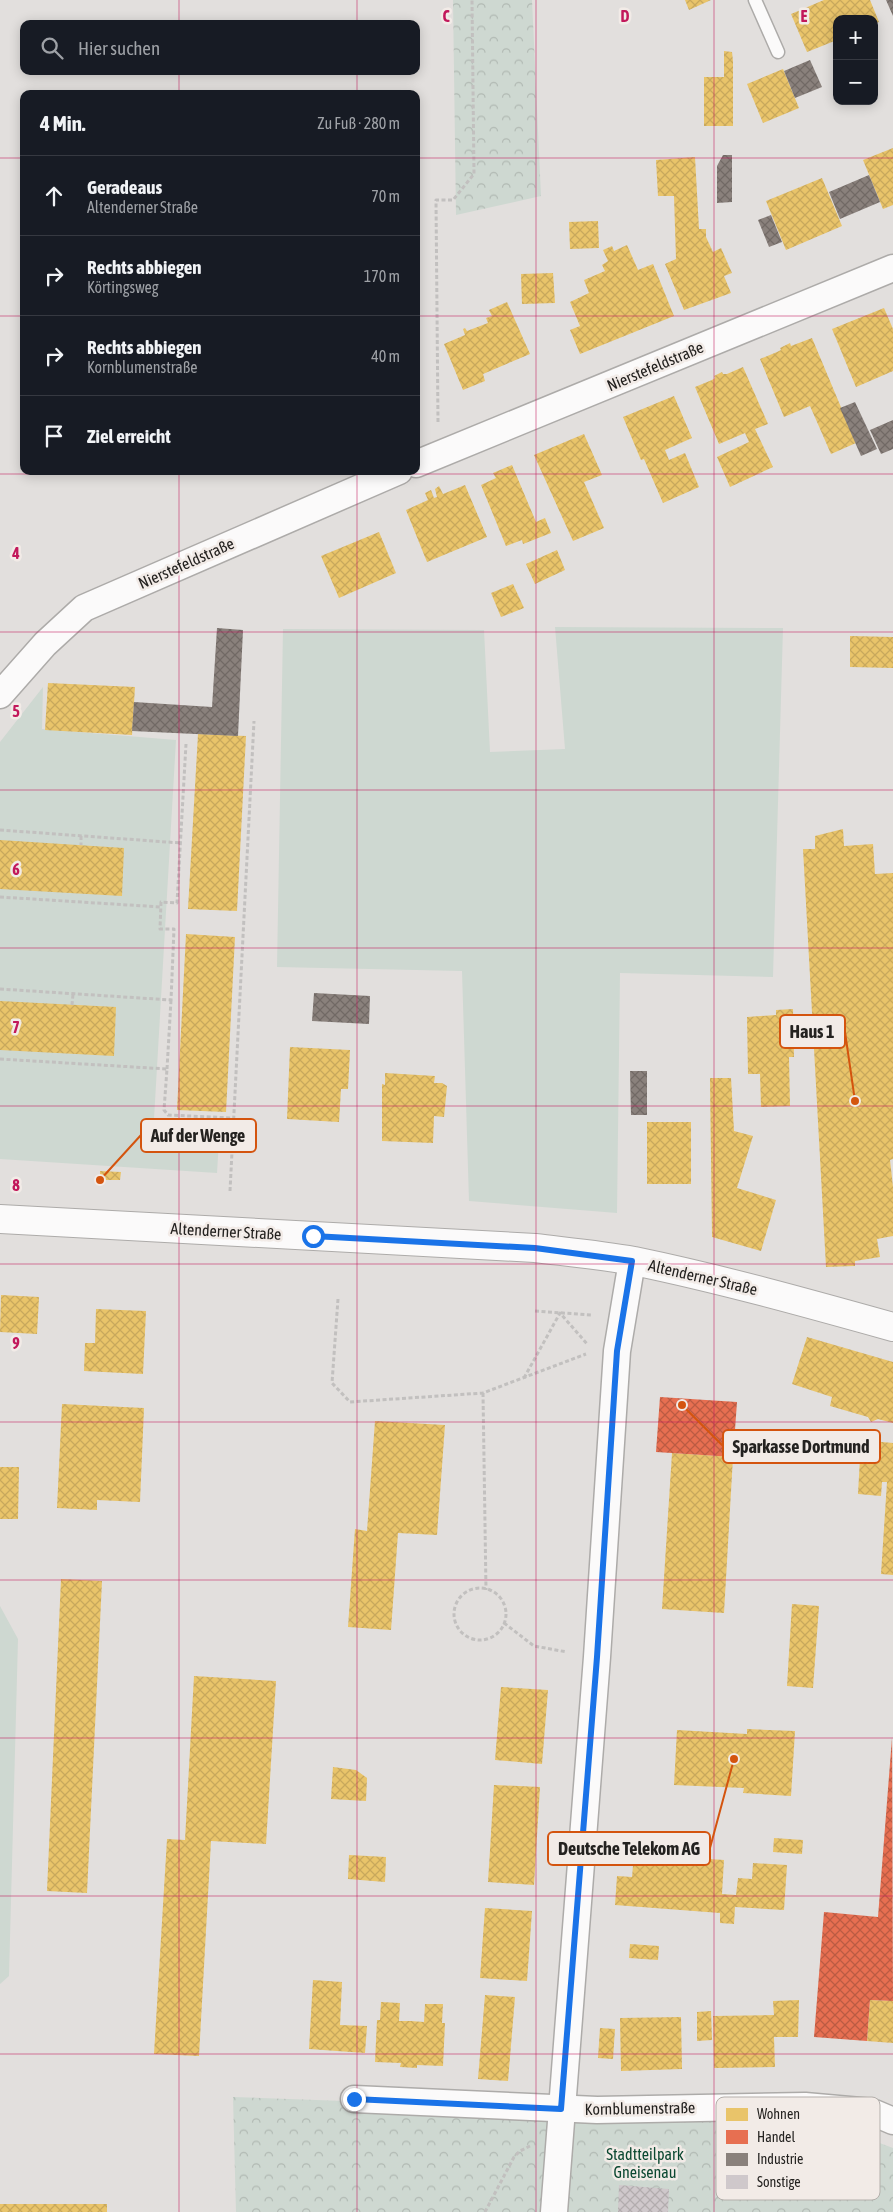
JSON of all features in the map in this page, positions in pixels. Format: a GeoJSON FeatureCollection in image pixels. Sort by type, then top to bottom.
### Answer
{"type":"FeatureCollection","features":[{"type":"Feature","properties":{"kind":"main road","name":"Altenderner Straße"},"geometry":{"type":"LineString","coordinates":[[0,1219],[535,1248],[632,1261],[797,1299],[893,1326]]}},
{"type":"Feature","properties":{"kind":"street","name":"Nierstefeldstraße"},"geometry":{"type":"LineString","coordinates":[[427,460],[893,268]]}},
{"type":"Feature","properties":{"kind":"street","name":"Nierstefeldstraße"},"geometry":{"type":"LineString","coordinates":[[0,695],[45,644],[84,608],[390,475]]}},
{"type":"Feature","properties":{"kind":"street"},"geometry":{"type":"LineString","coordinates":[[554,2212],[597,1657],[617,1351],[632,1261]]}},
{"type":"Feature","properties":{"kind":"street","name":"Kornblumenstraße"},"geometry":{"type":"LineString","coordinates":[[354,2099],[561,2109],[716,2107]]}},
{"type":"Feature","properties":{"kind":"street","name":"Kornblumenstraße"},"geometry":{"type":"LineString","coordinates":[[880,2115],[893,2121]]}},
{"type":"Feature","properties":{"kind":"lane"},"geometry":{"type":"LineString","coordinates":[[755,0],[778,52]]}},
{"type":"Feature","properties":{"kind":"path"},"geometry":{"type":"LineString","coordinates":[[427,460],[436,200],[453,200],[474,174],[472,0]]}},
{"type":"Feature","properties":{"kind":"path"},"geometry":{"type":"LineString","coordinates":[[230,1191],[232,1118],[254,721]]}},
{"type":"Feature","properties":{"kind":"path"},"geometry":{"type":"LineString","coordinates":[[186,744],[177,903],[161,902],[160,929],[174,929],[164,1110],[168,1115],[232,1118]]}},
{"type":"Feature","properties":{"kind":"path"},"geometry":{"type":"LineString","coordinates":[[0,830],[181,843]]}},
{"type":"Feature","properties":{"kind":"path"},"geometry":{"type":"LineString","coordinates":[[81,836],[81,845]]}},
{"type":"Feature","properties":{"kind":"path"},"geometry":{"type":"LineString","coordinates":[[0,897],[161,907]]}},
{"type":"Feature","properties":{"kind":"path"},"geometry":{"type":"LineString","coordinates":[[0,989],[171,1000]]}},
{"type":"Feature","properties":{"kind":"path"},"geometry":{"type":"LineString","coordinates":[[72,1005],[73,994]]}},
{"type":"Feature","properties":{"kind":"path"},"geometry":{"type":"LineString","coordinates":[[0,1059],[167,1068]]}},
{"type":"Feature","properties":{"kind":"path"},"geometry":{"type":"LineString","coordinates":[[338,1299],[332,1383],[350,1402],[483,1393],[593,1351],[560,1313]]}},
{"type":"Feature","properties":{"kind":"path"},"geometry":{"type":"LineString","coordinates":[[535,1311],[591,1315]]}},
{"type":"Feature","properties":{"kind":"path"},"geometry":{"type":"LineString","coordinates":[[524,1378],[560,1313]]}},
{"type":"Feature","properties":{"kind":"path"},"geometry":{"type":"LineString","coordinates":[[483,1393],[486,1590]]}},
{"type":"Feature","properties":{"kind":"path"},"geometry":{"type":"LineString","coordinates":[[478,1588],[486,1590],[500,1599],[506,1614],[504,1623],[494,1636],[486,1639],[469,1638],[462,1633],[454,1619],[457,1602],[470,1591],[478,1588]]}},
{"type":"Feature","properties":{"kind":"path"},"geometry":{"type":"LineString","coordinates":[[504,1623],[534,1646],[597,1657]]}},
{"type":"Feature","properties":{"kind":"path"},"geometry":{"type":"LineString","coordinates":[[485,2212],[514,2157],[520,2151],[530,2146],[559,2146]]}},
{"type":"Feature","properties":{"kind":"green space"},"geometry":{"type":"Polygon","coordinates":[[[453,0],[532,0],[541,196],[456,215],[453,0]]]}},
{"type":"Feature","properties":{"kind":"green space"},"geometry":{"type":"Polygon","coordinates":[[[555,627],[783,628],[773,977],[620,973],[617,1213],[469,1201],[462,971],[277,967],[283,629],[484,630],[490,752],[565,749],[555,627]]]}},
{"type":"Feature","properties":{"kind":"green space"},"geometry":{"type":"Polygon","coordinates":[[[43,687],[42,729],[176,740],[154,1119],[220,1123],[217,1173],[0,1159],[0,742],[43,687]]]}},
{"type":"Feature","properties":{"kind":"green space"},"geometry":{"type":"Polygon","coordinates":[[[0,1606],[18,1639],[9,1976],[0,1984],[0,1606]]]}},
{"type":"Feature","properties":{"kind":"green space","name":"Stadtteilpark Gneisenau"},"geometry":{"type":"Polygon","coordinates":[[[233,2097],[597,2110],[716,2120],[716,2200],[880,2200],[880,2143],[893,2148],[893,2212],[236,2212],[233,2097]]]}},
{"type":"Feature","properties":{"kind":"building: Wohnen"},"geometry":{"type":"Polygon","coordinates":[[[685,0],[711,0],[689,10],[685,0]]]}},
{"type":"Feature","properties":{"kind":"building: Wohnen"},"geometry":{"type":"Polygon","coordinates":[[[824,0],[870,0],[876,15],[833,15],[833,42],[807,52],[791,14],[824,0]]]}},
{"type":"Feature","properties":{"kind":"building: Wohnen"},"geometry":{"type":"Polygon","coordinates":[[[724,51],[732,52],[733,126],[704,126],[704,77],[724,77],[724,51]]]}},
{"type":"Feature","properties":{"kind":"building: Wohnen"},"geometry":{"type":"Polygon","coordinates":[[[783,69],[799,108],[763,123],[747,84],[783,69]]]}},
{"type":"Feature","properties":{"kind":"building: Wohnen"},"geometry":{"type":"Polygon","coordinates":[[[893,148],[893,205],[883,209],[863,160],[893,148]]]}},
{"type":"Feature","properties":{"kind":"building: Wohnen"},"geometry":{"type":"Polygon","coordinates":[[[695,157],[699,229],[706,229],[706,237],[713,252],[721,248],[732,273],[724,276],[731,293],[684,310],[665,264],[676,259],[674,196],[658,196],[656,160],[695,157]]]}},
{"type":"Feature","properties":{"kind":"building: Wohnen"},"geometry":{"type":"Polygon","coordinates":[[[822,178],[842,226],[786,250],[766,201],[822,178]]]}},
{"type":"Feature","properties":{"kind":"building: Wohnen"},"geometry":{"type":"Polygon","coordinates":[[[598,221],[599,248],[570,249],[569,222],[598,221]]]}},
{"type":"Feature","properties":{"kind":"building: Wohnen"},"geometry":{"type":"Polygon","coordinates":[[[627,245],[638,270],[653,264],[674,316],[580,354],[570,330],[580,326],[570,302],[589,293],[584,280],[605,271],[602,265],[608,261],[603,250],[612,246],[614,251],[627,245]]]}},
{"type":"Feature","properties":{"kind":"building: Wohnen"},"geometry":{"type":"Polygon","coordinates":[[[553,273],[555,303],[522,304],[521,274],[553,273]]]}},
{"type":"Feature","properties":{"kind":"building: Wohnen"},"geometry":{"type":"Polygon","coordinates":[[[507,302],[530,354],[483,374],[485,381],[463,390],[444,344],[465,335],[463,329],[465,328],[467,331],[488,323],[486,318],[492,316],[489,310],[507,302]]]}},
{"type":"Feature","properties":{"kind":"building: Wohnen"},"geometry":{"type":"Polygon","coordinates":[[[884,308],[893,329],[893,371],[856,387],[832,329],[884,308]]]}},
{"type":"Feature","properties":{"kind":"building: Wohnen"},"geometry":{"type":"Polygon","coordinates":[[[812,338],[856,443],[831,454],[810,406],[784,417],[760,359],[781,350],[780,348],[790,343],[791,346],[812,338]]]}},
{"type":"Feature","properties":{"kind":"building: Wohnen"},"geometry":{"type":"Polygon","coordinates":[[[743,367],[768,424],[755,429],[773,467],[730,487],[717,457],[749,442],[745,433],[719,444],[695,387],[712,380],[715,378],[714,376],[722,372],[727,374],[743,367]]]}},
{"type":"Feature","properties":{"kind":"building: Wohnen"},"geometry":{"type":"Polygon","coordinates":[[[674,396],[692,438],[665,450],[669,460],[685,453],[699,487],[663,503],[644,459],[641,460],[623,417],[674,396]]]}},
{"type":"Feature","properties":{"kind":"building: Wohnen"},"geometry":{"type":"Polygon","coordinates":[[[584,434],[602,475],[584,482],[604,528],[573,541],[534,455],[584,434]]]}},
{"type":"Feature","properties":{"kind":"building: Wohnen"},"geometry":{"type":"Polygon","coordinates":[[[512,465],[536,522],[545,518],[551,533],[523,544],[522,540],[506,546],[481,485],[496,478],[493,473],[512,465]]]}},
{"type":"Feature","properties":{"kind":"building: Wohnen"},"geometry":{"type":"Polygon","coordinates":[[[465,485],[487,537],[427,562],[406,510],[428,500],[425,493],[431,490],[434,498],[437,497],[435,489],[439,486],[443,494],[465,485]]]}},
{"type":"Feature","properties":{"kind":"building: Wohnen"},"geometry":{"type":"Polygon","coordinates":[[[379,532],[396,573],[339,598],[321,556],[379,532]]]}},
{"type":"Feature","properties":{"kind":"building: Wohnen"},"geometry":{"type":"Polygon","coordinates":[[[557,550],[565,570],[535,584],[526,564],[557,550]]]}},
{"type":"Feature","properties":{"kind":"building: Wohnen"},"geometry":{"type":"Polygon","coordinates":[[[513,584],[524,608],[501,617],[491,593],[513,584]]]}},
{"type":"Feature","properties":{"kind":"building: Wohnen"},"geometry":{"type":"Polygon","coordinates":[[[850,636],[893,637],[893,668],[850,667],[850,636]]]}},
{"type":"Feature","properties":{"kind":"building: Wohnen"},"geometry":{"type":"Polygon","coordinates":[[[48,683],[135,687],[132,735],[45,730],[48,683]]]}},
{"type":"Feature","properties":{"kind":"building: Wohnen"},"geometry":{"type":"Polygon","coordinates":[[[198,734],[246,736],[237,911],[188,909],[198,734]]]}},
{"type":"Feature","properties":{"kind":"building: Wohnen"},"geometry":{"type":"Polygon","coordinates":[[[843,829],[844,846],[873,844],[875,874],[893,873],[893,1159],[890,1160],[893,1187],[893,1236],[877,1239],[880,1257],[855,1261],[855,1266],[826,1267],[803,849],[815,849],[815,836],[843,829]]]}},
{"type":"Feature","properties":{"kind":"building: Wohnen"},"geometry":{"type":"Polygon","coordinates":[[[0,840],[124,848],[122,896],[0,889],[0,840]]]}},
{"type":"Feature","properties":{"kind":"building: Wohnen"},"geometry":{"type":"Polygon","coordinates":[[[186,934],[235,937],[226,1112],[177,1110],[186,934]]]}},
{"type":"Feature","properties":{"kind":"building: Wohnen"},"geometry":{"type":"Polygon","coordinates":[[[0,1001],[116,1007],[114,1056],[0,1050],[0,1001]]]}},
{"type":"Feature","properties":{"kind":"building: Wohnen"},"geometry":{"type":"Polygon","coordinates":[[[793,1009],[794,1057],[789,1057],[790,1106],[761,1107],[760,1074],[748,1074],[747,1017],[776,1015],[776,1010],[793,1009]]]}},
{"type":"Feature","properties":{"kind":"building: Wohnen"},"geometry":{"type":"Polygon","coordinates":[[[290,1047],[350,1050],[348,1089],[341,1089],[339,1122],[287,1119],[290,1047]]]}},
{"type":"Feature","properties":{"kind":"building: Wohnen"},"geometry":{"type":"Polygon","coordinates":[[[385,1073],[435,1076],[434,1083],[442,1083],[447,1086],[444,1117],[434,1116],[433,1143],[382,1141],[382,1084],[385,1085],[385,1073]]]}},
{"type":"Feature","properties":{"kind":"building: Wohnen"},"geometry":{"type":"Polygon","coordinates":[[[710,1078],[731,1078],[734,1131],[753,1136],[737,1188],[776,1200],[761,1251],[712,1237],[710,1078]]]}},
{"type":"Feature","properties":{"kind":"building: Wohnen"},"geometry":{"type":"Polygon","coordinates":[[[647,1122],[691,1122],[691,1184],[647,1184],[647,1122]]]}},
{"type":"Feature","properties":{"kind":"building: Wohnen"},"geometry":{"type":"Polygon","coordinates":[[[100,1171],[121,1172],[120,1180],[100,1180],[100,1171]]]}},
{"type":"Feature","properties":{"kind":"building: Wohnen"},"geometry":{"type":"Polygon","coordinates":[[[1,1295],[39,1297],[37,1334],[0,1332],[1,1295]]]}},
{"type":"Feature","properties":{"kind":"building: Wohnen"},"geometry":{"type":"Polygon","coordinates":[[[96,1309],[146,1311],[143,1374],[84,1371],[85,1343],[95,1343],[96,1309]]]}},
{"type":"Feature","properties":{"kind":"building: Wohnen"},"geometry":{"type":"Polygon","coordinates":[[[807,1337],[893,1362],[893,1423],[878,1419],[871,1422],[868,1417],[830,1406],[832,1397],[792,1384],[807,1337]]]}},
{"type":"Feature","properties":{"kind":"building: Wohnen"},"geometry":{"type":"Polygon","coordinates":[[[62,1404],[144,1408],[140,1502],[97,1500],[97,1510],[57,1508],[62,1404]]]}},
{"type":"Feature","properties":{"kind":"building: Wohnen"},"geometry":{"type":"Polygon","coordinates":[[[375,1421],[445,1425],[437,1535],[398,1533],[391,1630],[348,1627],[355,1529],[367,1531],[375,1421]]]}},
{"type":"Feature","properties":{"kind":"building: Wohnen"},"geometry":{"type":"Polygon","coordinates":[[[861,1440],[893,1443],[893,1575],[881,1574],[887,1482],[882,1482],[881,1496],[858,1494],[861,1440]]]}},
{"type":"Feature","properties":{"kind":"building: Wohnen"},"geometry":{"type":"Polygon","coordinates":[[[672,1453],[733,1457],[724,1613],[662,1609],[672,1453]]]}},
{"type":"Feature","properties":{"kind":"building: Wohnen"},"geometry":{"type":"Polygon","coordinates":[[[0,1467],[19,1467],[18,1519],[0,1519],[0,1467]]]}},
{"type":"Feature","properties":{"kind":"building: Wohnen"},"geometry":{"type":"Polygon","coordinates":[[[61,1579],[102,1581],[87,1893],[47,1891],[61,1579]]]}},
{"type":"Feature","properties":{"kind":"building: Wohnen"},"geometry":{"type":"Polygon","coordinates":[[[792,1604],[819,1606],[813,1688],[787,1686],[792,1604]]]}},
{"type":"Feature","properties":{"kind":"building: Wohnen"},"geometry":{"type":"Polygon","coordinates":[[[194,1676],[276,1681],[266,1844],[211,1841],[199,2056],[154,2054],[167,1839],[185,1840],[194,1676]]]}},
{"type":"Feature","properties":{"kind":"building: Wohnen"},"geometry":{"type":"Polygon","coordinates":[[[501,1687],[548,1690],[542,1764],[495,1760],[501,1687]]]}},
{"type":"Feature","properties":{"kind":"building: Wohnen"},"geometry":{"type":"Polygon","coordinates":[[[747,1729],[795,1731],[791,1796],[743,1793],[744,1788],[674,1785],[677,1730],[747,1734],[747,1729]]]}},
{"type":"Feature","properties":{"kind":"building: Wohnen"},"geometry":{"type":"Polygon","coordinates":[[[333,1767],[356,1770],[367,1778],[366,1801],[331,1799],[333,1767]]]}},
{"type":"Feature","properties":{"kind":"building: Wohnen"},"geometry":{"type":"Polygon","coordinates":[[[494,1785],[540,1787],[534,1885],[488,1882],[494,1785]]]}},
{"type":"Feature","properties":{"kind":"building: Wohnen"},"geometry":{"type":"Polygon","coordinates":[[[774,1838],[803,1840],[802,1854],[773,1852],[774,1838]]]}},
{"type":"Feature","properties":{"kind":"building: Wohnen"},"geometry":{"type":"Polygon","coordinates":[[[634,1854],[724,1860],[722,1894],[736,1895],[738,1878],[752,1879],[753,1863],[787,1865],[784,1910],[735,1907],[734,1924],[720,1923],[720,1913],[615,1905],[617,1876],[632,1877],[634,1854]]]}},
{"type":"Feature","properties":{"kind":"building: Wohnen"},"geometry":{"type":"Polygon","coordinates":[[[349,1855],[386,1857],[385,1882],[348,1879],[349,1855]]]}},
{"type":"Feature","properties":{"kind":"building: Wohnen"},"geometry":{"type":"Polygon","coordinates":[[[485,1908],[532,1911],[527,1981],[480,1978],[485,1908]]]}},
{"type":"Feature","properties":{"kind":"building: Wohnen"},"geometry":{"type":"Polygon","coordinates":[[[630,1944],[659,1946],[658,1960],[629,1958],[630,1944]]]}},
{"type":"Feature","properties":{"kind":"building: Wohnen"},"geometry":{"type":"Polygon","coordinates":[[[313,1980],[342,1982],[340,2025],[367,2026],[365,2053],[309,2049],[313,1980]]]}},
{"type":"Feature","properties":{"kind":"building: Wohnen"},"geometry":{"type":"Polygon","coordinates":[[[485,1995],[515,1997],[508,2081],[478,2079],[485,1995]]]}},
{"type":"Feature","properties":{"kind":"building: Wohnen"},"geometry":{"type":"Polygon","coordinates":[[[799,2000],[798,2037],[774,2037],[775,2067],[714,2068],[713,2016],[774,2015],[773,2001],[799,2000]]]}},
{"type":"Feature","properties":{"kind":"building: Wohnen"},"geometry":{"type":"Polygon","coordinates":[[[870,2000],[893,2001],[893,2043],[867,2041],[870,2000]]]}},
{"type":"Feature","properties":{"kind":"building: Wohnen"},"geometry":{"type":"Polygon","coordinates":[[[381,2002],[400,2003],[399,2021],[424,2022],[425,2004],[443,2004],[442,2023],[445,2023],[443,2066],[417,2065],[417,2068],[400,2067],[401,2063],[375,2062],[377,2020],[380,2020],[381,2002]]]}},
{"type":"Feature","properties":{"kind":"building: Wohnen"},"geometry":{"type":"Polygon","coordinates":[[[711,2011],[712,2040],[697,2041],[697,2012],[711,2011]]]}},
{"type":"Feature","properties":{"kind":"building: Wohnen"},"geometry":{"type":"Polygon","coordinates":[[[681,2017],[682,2069],[621,2071],[620,2018],[681,2017]]]}},
{"type":"Feature","properties":{"kind":"building: Wohnen"},"geometry":{"type":"Polygon","coordinates":[[[600,2028],[615,2029],[613,2059],[598,2058],[600,2028]]]}},
{"type":"Feature","properties":{"kind":"building: Wohnen"},"geometry":{"type":"Polygon","coordinates":[[[0,2204],[107,2204],[107,2212],[0,2212],[0,2204]]]}},
{"type":"Feature","properties":{"kind":"building: Handel"},"geometry":{"type":"Polygon","coordinates":[[[660,1397],[737,1402],[733,1457],[656,1452],[660,1397]]]}},
{"type":"Feature","properties":{"kind":"building: Handel"},"geometry":{"type":"Polygon","coordinates":[[[892,1738],[893,2001],[870,2000],[867,2041],[814,2037],[824,1912],[878,1917],[892,1738]]]}},
{"type":"Feature","properties":{"kind":"building: Industrie"},"geometry":{"type":"Polygon","coordinates":[[[886,0],[893,0],[893,16],[886,0]]]}},
{"type":"Feature","properties":{"kind":"building: Industrie"},"geometry":{"type":"Polygon","coordinates":[[[810,60],[822,87],[795,98],[784,71],[810,60]]]}},
{"type":"Feature","properties":{"kind":"building: Industrie"},"geometry":{"type":"Polygon","coordinates":[[[723,155],[732,155],[732,202],[717,203],[717,166],[723,155]]]}},
{"type":"Feature","properties":{"kind":"building: Industrie"},"geometry":{"type":"Polygon","coordinates":[[[869,175],[880,202],[840,219],[829,192],[869,175]]]}},
{"type":"Feature","properties":{"kind":"building: Industrie"},"geometry":{"type":"Polygon","coordinates":[[[771,215],[782,242],[769,247],[758,220],[771,215]]]}},
{"type":"Feature","properties":{"kind":"building: Industrie"},"geometry":{"type":"Polygon","coordinates":[[[855,402],[877,449],[861,456],[840,408],[855,402]]]}},
{"type":"Feature","properties":{"kind":"building: Industrie"},"geometry":{"type":"Polygon","coordinates":[[[893,420],[893,449],[881,454],[870,430],[893,420]]]}},
{"type":"Feature","properties":{"kind":"building: Industrie"},"geometry":{"type":"Polygon","coordinates":[[[217,628],[243,630],[238,736],[132,731],[134,702],[212,707],[217,628]]]}},
{"type":"Feature","properties":{"kind":"building: Industrie"},"geometry":{"type":"Polygon","coordinates":[[[314,993],[370,996],[369,1024],[312,1021],[314,993]]]}},
{"type":"Feature","properties":{"kind":"building: Industrie"},"geometry":{"type":"Polygon","coordinates":[[[630,1071],[647,1071],[647,1115],[631,1115],[630,1071]]]}},
{"type":"Feature","properties":{"kind":"building: Sonstige"},"geometry":{"type":"Polygon","coordinates":[[[619,2185],[669,2189],[668,2212],[618,2212],[619,2185]]]}},
{"type":"Feature","properties":{"kind":"place","name":"Haus 1"},"geometry":{"type":"Point","coordinates":[855,1101]}},
{"type":"Feature","properties":{"kind":"place","name":"Auf der Wenge"},"geometry":{"type":"Point","coordinates":[100,1180]}},
{"type":"Feature","properties":{"kind":"place","name":"Sparkasse Dortmund"},"geometry":{"type":"Point","coordinates":[682,1405]}},
{"type":"Feature","properties":{"kind":"place","name":"Deutsche Telekom AG"},"geometry":{"type":"Point","coordinates":[734,1759]}},
{"type":"Feature","properties":{"kind":"route"},"geometry":{"type":"LineString","coordinates":[[313,1236],[535,1248],[632,1261],[617,1351],[597,1657],[561,2109],[354,2099]]}}]}
